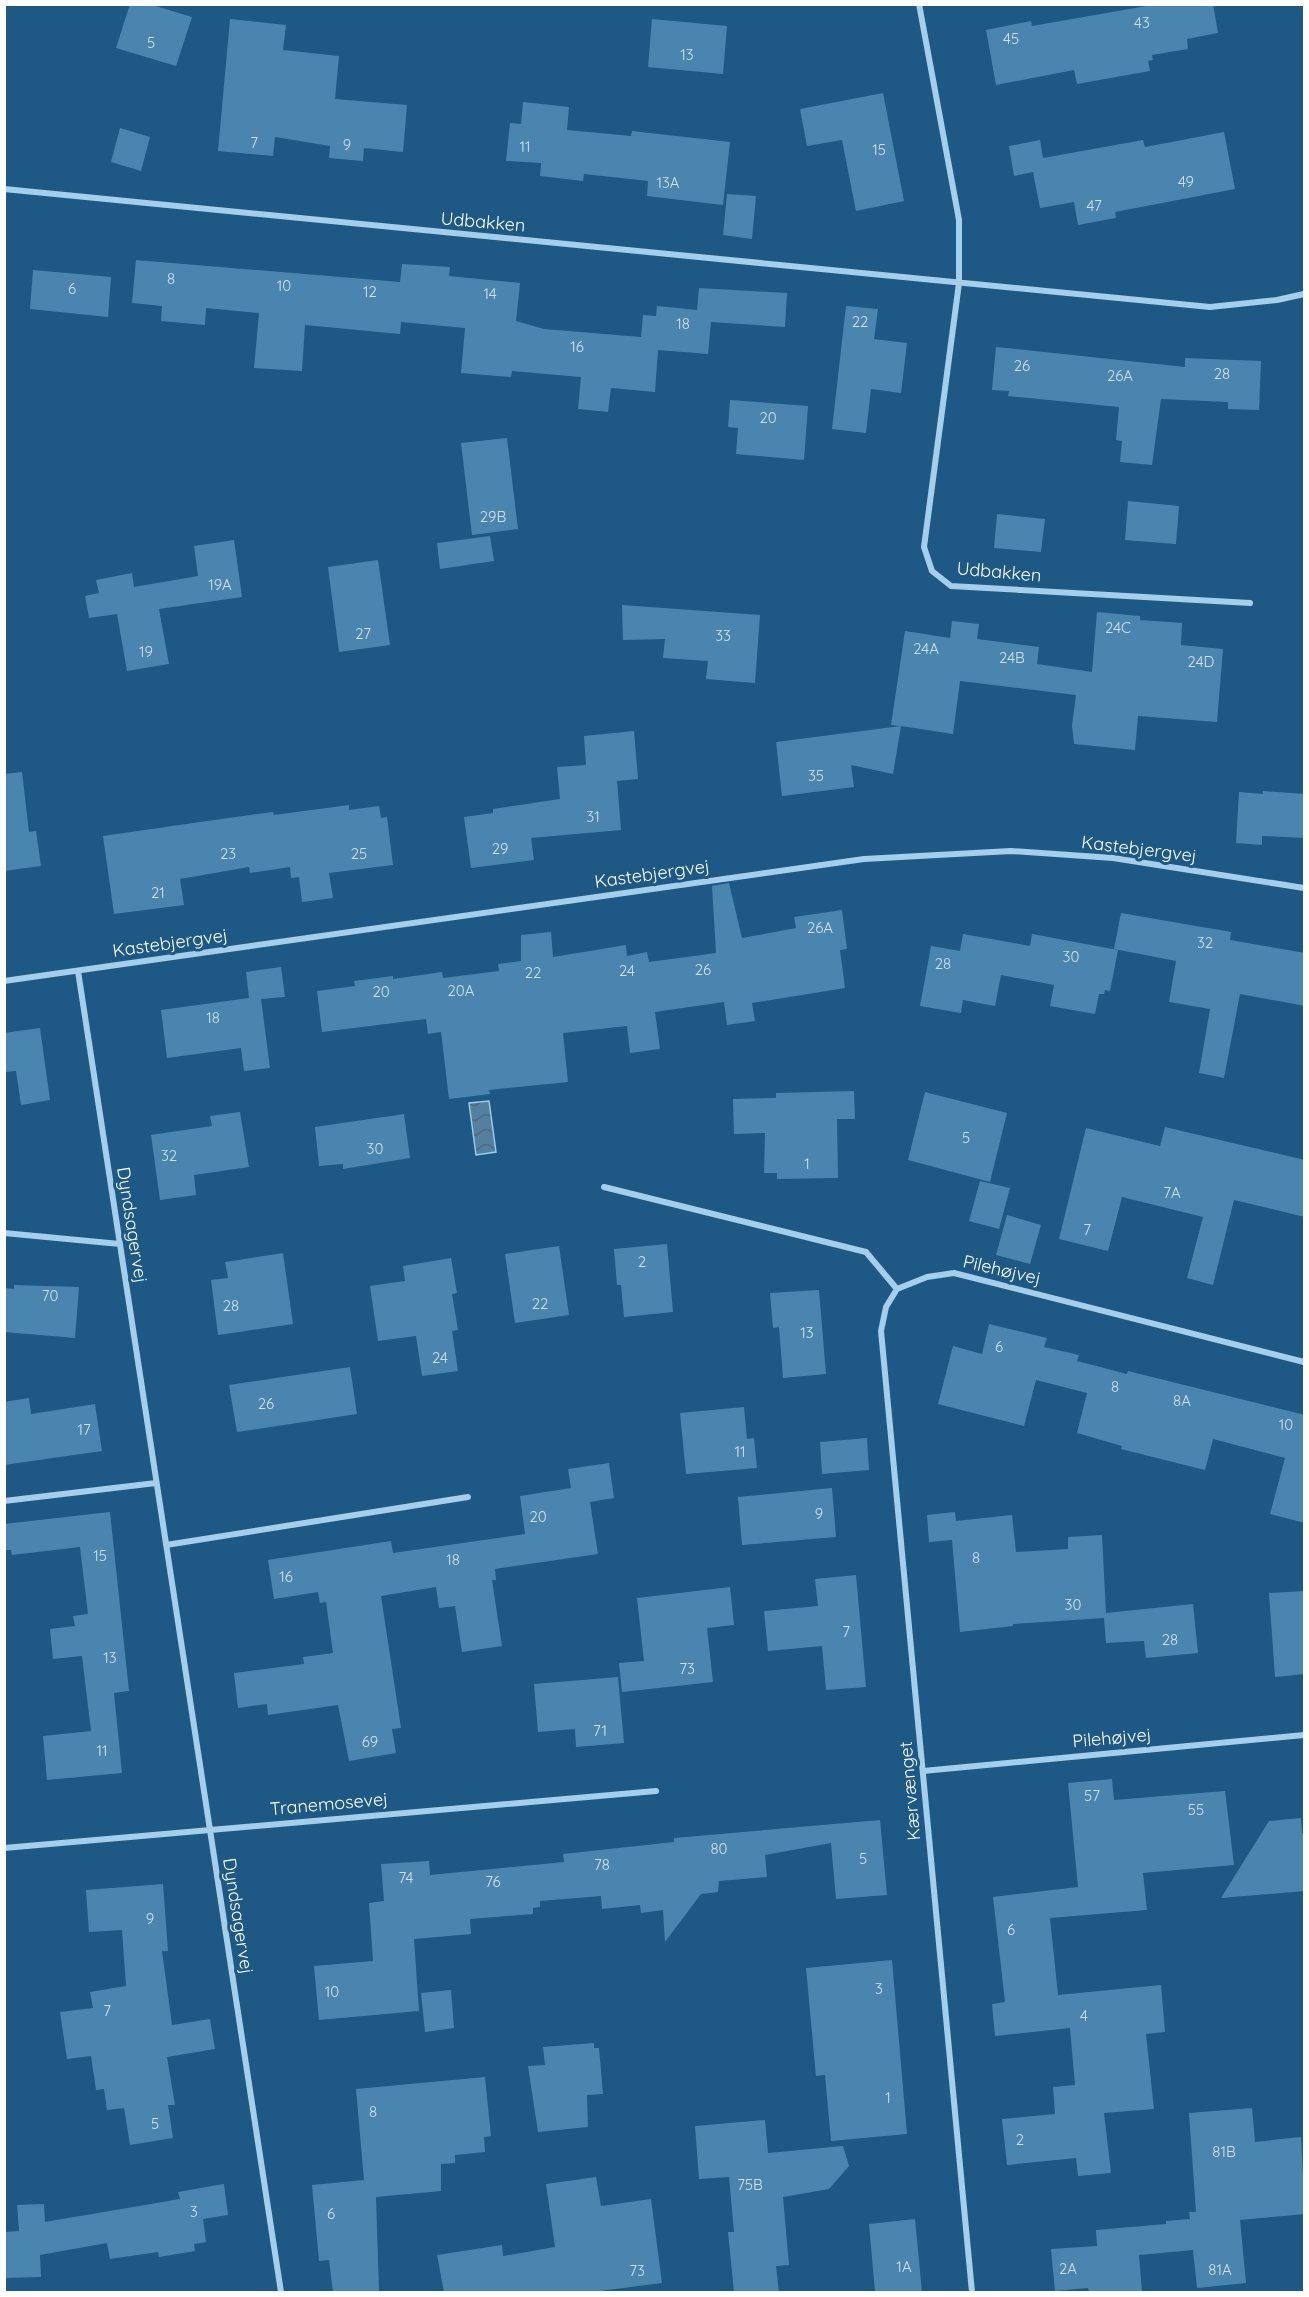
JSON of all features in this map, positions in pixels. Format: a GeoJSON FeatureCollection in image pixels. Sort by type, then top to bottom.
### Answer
{"type":"FeatureCollection","features":[{"type":"Feature","properties":{"kind":"street","name":"Udbakken"},"geometry":{"type":"LineString","coordinates":[[919,4],[959,220],[959,283],[924,547],[932,571],[951,586],[1250,603]]}},
{"type":"Feature","properties":{"kind":"street","name":"Udbakken"},"geometry":{"type":"LineString","coordinates":[[4,189],[19,193],[1210,306],[1277,300],[1305,294]]}},
{"type":"Feature","properties":{"kind":"street","name":"Kastebjergvej"},"geometry":{"type":"LineString","coordinates":[[4,981],[864,859],[1011,851],[1113,858],[1305,888]]}},
{"type":"Feature","properties":{"kind":"street","name":"Dyndsagervej"},"geometry":{"type":"LineString","coordinates":[[78,971],[281,2292]]}},
{"type":"Feature","properties":{"kind":"street"},"geometry":{"type":"LineString","coordinates":[[604,1186],[866,1252],[897,1289]]}},
{"type":"Feature","properties":{"kind":"street"},"geometry":{"type":"LineString","coordinates":[[4,1233],[120,1244]]}},
{"type":"Feature","properties":{"kind":"street","name":"Pilehøjvej"},"geometry":{"type":"LineString","coordinates":[[897,1289],[927,1277],[954,1273],[1305,1362]]}},
{"type":"Feature","properties":{"kind":"street","name":"Kærvænget"},"geometry":{"type":"LineString","coordinates":[[897,1289],[886,1307],[881,1331],[972,2292]]}},
{"type":"Feature","properties":{"kind":"street"},"geometry":{"type":"LineString","coordinates":[[4,1501],[156,1483]]}},
{"type":"Feature","properties":{"kind":"street"},"geometry":{"type":"LineString","coordinates":[[166,1545],[468,1497]]}},
{"type":"Feature","properties":{"kind":"street","name":"Pilehøjvej"},"geometry":{"type":"LineString","coordinates":[[923,1771],[1305,1734]]}},
{"type":"Feature","properties":{"kind":"street","name":"Tranemosevej"},"geometry":{"type":"LineString","coordinates":[[4,1848],[656,1791]]}},
{"type":"Feature","properties":{"kind":"water"},"geometry":{"type":"Polygon","coordinates":[[[489,1101],[496,1152],[476,1155],[469,1103],[489,1101]]]}},
{"type":"Feature","properties":{"kind":"building"},"geometry":{"type":"Polygon","coordinates":[[[130,4],[149,4],[192,17],[176,66],[116,48],[130,4]]]}},
{"type":"Feature","properties":{"kind":"building"},"geometry":{"type":"Polygon","coordinates":[[[1158,4],[1213,4],[1218,33],[1187,39],[1188,49],[1152,55],[1153,60],[1148,61],[1150,71],[1077,84],[1074,70],[996,85],[986,30],[1031,21],[1032,26],[1158,4]]]}},
{"type":"Feature","properties":{"kind":"building"},"geometry":{"type":"Polygon","coordinates":[[[230,19],[286,25],[283,50],[339,56],[335,99],[407,105],[403,152],[364,148],[363,161],[329,158],[330,146],[275,137],[273,156],[218,151],[230,19]]]}},
{"type":"Feature","properties":{"kind":"building"},"geometry":{"type":"Polygon","coordinates":[[[652,19],[727,26],[723,74],[648,67],[652,19]]]}},
{"type":"Feature","properties":{"kind":"building"},"geometry":{"type":"Polygon","coordinates":[[[883,93],[904,201],[856,211],[842,140],[807,146],[800,109],[883,93]]]}},
{"type":"Feature","properties":{"kind":"building"},"geometry":{"type":"Polygon","coordinates":[[[523,102],[569,107],[567,130],[631,136],[632,131],[730,142],[723,205],[647,196],[648,181],[584,174],[583,181],[540,176],[541,163],[506,161],[510,123],[521,124],[523,102]]]}},
{"type":"Feature","properties":{"kind":"building"},"geometry":{"type":"Polygon","coordinates":[[[120,128],[150,137],[141,171],[111,162],[120,128]]]}},
{"type":"Feature","properties":{"kind":"building"},"geometry":{"type":"Polygon","coordinates":[[[1224,132],[1235,189],[1115,212],[1116,218],[1078,225],[1074,202],[1040,208],[1033,172],[1014,176],[1009,146],[1040,140],[1043,158],[1143,140],[1145,147],[1224,132]]]}},
{"type":"Feature","properties":{"kind":"building"},"geometry":{"type":"Polygon","coordinates":[[[727,194],[756,196],[752,239],[723,235],[727,194]]]}},
{"type":"Feature","properties":{"kind":"building"},"geometry":{"type":"Polygon","coordinates":[[[136,260],[400,282],[402,264],[450,267],[449,276],[520,283],[516,321],[544,329],[641,337],[643,315],[656,316],[657,306],[697,310],[699,288],[787,293],[785,327],[711,322],[708,354],[658,350],[655,392],[611,388],[608,412],[578,409],[581,377],[512,371],[511,377],[461,373],[465,328],[401,322],[400,334],[305,325],[302,371],[254,368],[259,313],[206,308],[205,325],[161,321],[162,306],[132,303],[136,260]]]}},
{"type":"Feature","properties":{"kind":"building"},"geometry":{"type":"Polygon","coordinates":[[[33,270],[111,277],[108,317],[30,309],[33,270]]]}},
{"type":"Feature","properties":{"kind":"building"},"geometry":{"type":"Polygon","coordinates":[[[846,306],[878,309],[874,339],[907,343],[901,393],[871,389],[866,433],[832,429],[846,306]]]}},
{"type":"Feature","properties":{"kind":"building"},"geometry":{"type":"Polygon","coordinates":[[[996,347],[1185,367],[1185,358],[1261,361],[1259,410],[1228,409],[1228,402],[1161,399],[1152,465],[1120,462],[1122,441],[1116,440],[1119,407],[1008,396],[1009,391],[992,390],[996,347]]]}},
{"type":"Feature","properties":{"kind":"building"},"geometry":{"type":"Polygon","coordinates":[[[730,400],[808,406],[804,460],[736,454],[738,428],[728,427],[730,400]]]}},
{"type":"Feature","properties":{"kind":"building"},"geometry":{"type":"Polygon","coordinates":[[[507,438],[518,529],[472,535],[461,443],[507,438]]]}},
{"type":"Feature","properties":{"kind":"building"},"geometry":{"type":"Polygon","coordinates":[[[1128,501],[1179,506],[1176,544],[1125,540],[1128,501]]]}},
{"type":"Feature","properties":{"kind":"building"},"geometry":{"type":"Polygon","coordinates":[[[997,514],[1045,519],[1041,552],[994,548],[997,514]]]}},
{"type":"Feature","properties":{"kind":"building"},"geometry":{"type":"Polygon","coordinates":[[[490,536],[494,561],[440,569],[437,543],[490,536]]]}},
{"type":"Feature","properties":{"kind":"building"},"geometry":{"type":"Polygon","coordinates":[[[234,540],[242,597],[159,609],[169,664],[127,671],[117,614],[89,618],[85,596],[99,593],[96,580],[132,573],[134,587],[198,576],[194,546],[234,540]]]}},
{"type":"Feature","properties":{"kind":"building"},"geometry":{"type":"Polygon","coordinates":[[[378,560],[390,645],[339,652],[328,567],[378,560]]]}},
{"type":"Feature","properties":{"kind":"building"},"geometry":{"type":"Polygon","coordinates":[[[622,605],[760,615],[755,683],[706,679],[708,661],[663,658],[665,639],[623,640],[622,605]]]}},
{"type":"Feature","properties":{"kind":"building"},"geometry":{"type":"Polygon","coordinates":[[[1097,612],[1140,616],[1140,620],[1182,623],[1181,645],[1223,649],[1217,722],[1138,716],[1135,750],[1074,744],[1072,726],[1076,695],[960,681],[953,734],[891,725],[905,631],[950,638],[952,621],[979,624],[977,639],[1039,647],[1037,664],[1092,672],[1097,612]]]}},
{"type":"Feature","properties":{"kind":"building"},"geometry":{"type":"Polygon","coordinates":[[[901,726],[893,774],[851,765],[854,787],[782,796],[776,742],[901,726]]]}},
{"type":"Feature","properties":{"kind":"building"},"geometry":{"type":"Polygon","coordinates":[[[634,731],[638,779],[617,781],[621,830],[531,838],[534,860],[471,868],[464,817],[493,813],[493,809],[560,799],[557,767],[586,765],[584,736],[634,731]]]}},
{"type":"Feature","properties":{"kind":"building"},"geometry":{"type":"Polygon","coordinates":[[[22,772],[29,832],[36,831],[41,866],[4,871],[4,774],[22,772]]]}},
{"type":"Feature","properties":{"kind":"building"},"geometry":{"type":"Polygon","coordinates":[[[1263,791],[1305,794],[1305,838],[1262,836],[1262,845],[1236,843],[1239,792],[1263,794],[1263,791]]]}},
{"type":"Feature","properties":{"kind":"building"},"geometry":{"type":"Polygon","coordinates":[[[349,805],[349,810],[379,806],[381,818],[387,817],[393,865],[329,873],[333,898],[302,902],[299,877],[291,878],[290,867],[250,873],[249,867],[180,879],[184,905],[114,914],[103,836],[273,812],[274,815],[349,805]]]}},
{"type":"Feature","properties":{"kind":"building"},"geometry":{"type":"Polygon","coordinates":[[[729,883],[742,938],[796,928],[794,917],[842,910],[847,949],[840,950],[845,988],[752,1003],[755,1021],[727,1025],[724,1002],[655,1012],[660,1049],[630,1053],[627,1026],[563,1033],[568,1082],[489,1090],[490,1094],[449,1099],[441,1032],[428,1034],[426,1019],[322,1032],[317,991],[355,986],[354,981],[393,976],[393,979],[442,972],[443,978],[499,971],[498,964],[521,961],[521,935],[551,932],[553,957],[626,945],[627,956],[647,952],[649,962],[716,953],[712,886],[729,883]]]}},
{"type":"Feature","properties":{"kind":"building"},"geometry":{"type":"Polygon","coordinates":[[[1121,913],[1231,932],[1230,940],[1305,953],[1305,1006],[1240,994],[1224,1078],[1199,1073],[1210,1009],[1169,1002],[1176,961],[1114,949],[1121,913]]]}},
{"type":"Feature","properties":{"kind":"building"},"geometry":{"type":"Polygon","coordinates":[[[963,934],[1030,946],[1032,934],[1118,950],[1110,991],[1105,990],[1104,994],[1099,994],[1095,1014],[1050,1006],[1054,985],[1001,975],[995,1006],[963,1000],[961,1013],[920,1006],[931,946],[960,951],[963,934]]]}},
{"type":"Feature","properties":{"kind":"building"},"geometry":{"type":"Polygon","coordinates":[[[281,967],[285,997],[261,999],[270,1068],[244,1071],[241,1048],[167,1058],[161,1010],[249,998],[246,972],[281,967]]]}},
{"type":"Feature","properties":{"kind":"building"},"geometry":{"type":"Polygon","coordinates":[[[40,1028],[50,1100],[21,1105],[16,1071],[4,1072],[4,1033],[40,1028]]]}},
{"type":"Feature","properties":{"kind":"building"},"geometry":{"type":"Polygon","coordinates":[[[854,1091],[855,1119],[837,1119],[838,1178],[777,1179],[777,1173],[764,1173],[765,1133],[734,1134],[733,1099],[776,1098],[776,1093],[854,1091]]]}},
{"type":"Feature","properties":{"kind":"building"},"geometry":{"type":"Polygon","coordinates":[[[925,1092],[1007,1113],[990,1182],[908,1160],[925,1092]]]}},
{"type":"Feature","properties":{"kind":"building"},"geometry":{"type":"Polygon","coordinates":[[[240,1112],[249,1167],[194,1175],[196,1195],[160,1200],[151,1135],[212,1126],[210,1116],[240,1112]]]}},
{"type":"Feature","properties":{"kind":"building"},"geometry":{"type":"Polygon","coordinates":[[[404,1114],[410,1158],[343,1169],[343,1164],[319,1166],[315,1127],[404,1114]]]}},
{"type":"Feature","properties":{"kind":"building"},"geometry":{"type":"Polygon","coordinates":[[[1165,1127],[1305,1160],[1305,1217],[1234,1200],[1213,1285],[1187,1278],[1203,1217],[1122,1197],[1108,1251],[1059,1239],[1086,1128],[1160,1146],[1165,1127]]]}},
{"type":"Feature","properties":{"kind":"building"},"geometry":{"type":"Polygon","coordinates":[[[980,1181],[1010,1188],[999,1229],[969,1221],[980,1181]]]}},
{"type":"Feature","properties":{"kind":"building"},"geometry":{"type":"Polygon","coordinates":[[[1007,1215],[1041,1225],[1030,1264],[996,1255],[1007,1215]]]}},
{"type":"Feature","properties":{"kind":"building"},"geometry":{"type":"Polygon","coordinates":[[[667,1244],[673,1312],[624,1317],[621,1285],[617,1285],[614,1249],[667,1244]]]}},
{"type":"Feature","properties":{"kind":"building"},"geometry":{"type":"Polygon","coordinates":[[[559,1246],[569,1315],[515,1323],[505,1254],[559,1246]]]}},
{"type":"Feature","properties":{"kind":"building"},"geometry":{"type":"Polygon","coordinates":[[[283,1253],[293,1324],[218,1335],[211,1280],[228,1278],[225,1262],[283,1253]]]}},
{"type":"Feature","properties":{"kind":"building"},"geometry":{"type":"Polygon","coordinates":[[[451,1258],[457,1293],[452,1294],[458,1330],[452,1331],[458,1371],[422,1376],[416,1336],[378,1341],[370,1286],[405,1281],[403,1266],[451,1258]]]}},
{"type":"Feature","properties":{"kind":"building"},"geometry":{"type":"Polygon","coordinates":[[[14,1285],[79,1287],[75,1338],[4,1332],[4,1288],[14,1289],[14,1285]]]}},
{"type":"Feature","properties":{"kind":"building"},"geometry":{"type":"Polygon","coordinates":[[[819,1290],[826,1374],[783,1378],[779,1327],[773,1328],[770,1293],[819,1290]]]}},
{"type":"Feature","properties":{"kind":"building"},"geometry":{"type":"Polygon","coordinates":[[[989,1324],[1047,1338],[1044,1347],[1079,1355],[1077,1361],[1127,1374],[1128,1371],[1305,1415],[1305,1523],[1270,1514],[1285,1458],[1213,1439],[1205,1470],[1121,1449],[1122,1446],[1077,1433],[1087,1393],[1036,1380],[1024,1426],[938,1404],[953,1346],[982,1354],[989,1324]]]}},
{"type":"Feature","properties":{"kind":"building"},"geometry":{"type":"Polygon","coordinates":[[[350,1367],[357,1414],[237,1432],[229,1385],[350,1367]]]}},
{"type":"Feature","properties":{"kind":"building"},"geometry":{"type":"Polygon","coordinates":[[[29,1398],[31,1414],[95,1404],[102,1451],[4,1465],[4,1402],[29,1398]]]}},
{"type":"Feature","properties":{"kind":"building"},"geometry":{"type":"Polygon","coordinates":[[[744,1407],[747,1439],[754,1438],[757,1468],[686,1474],[680,1413],[744,1407]]]}},
{"type":"Feature","properties":{"kind":"building"},"geometry":{"type":"Polygon","coordinates":[[[867,1438],[869,1470],[822,1474],[820,1442],[867,1438]]]}},
{"type":"Feature","properties":{"kind":"building"},"geometry":{"type":"Polygon","coordinates":[[[609,1463],[614,1498],[590,1502],[598,1554],[495,1569],[496,1580],[492,1580],[502,1646],[462,1652],[455,1606],[439,1608],[436,1587],[381,1596],[401,1728],[392,1729],[396,1753],[349,1761],[338,1705],[268,1715],[267,1704],[238,1708],[234,1673],[304,1664],[303,1657],[333,1653],[326,1602],[320,1603],[318,1592],[274,1599],[268,1560],[391,1541],[393,1553],[525,1534],[520,1496],[571,1488],[568,1469],[609,1463]]]}},
{"type":"Feature","properties":{"kind":"building"},"geometry":{"type":"Polygon","coordinates":[[[832,1488],[836,1537],[742,1545],[738,1497],[832,1488]]]}},
{"type":"Feature","properties":{"kind":"building"},"geometry":{"type":"Polygon","coordinates":[[[110,1512],[129,1691],[114,1693],[122,1773],[47,1780],[43,1736],[91,1731],[82,1656],[53,1659],[50,1629],[75,1626],[73,1616],[88,1614],[80,1547],[12,1555],[11,1550],[4,1550],[4,1524],[110,1512]]]}},
{"type":"Feature","properties":{"kind":"building"},"geometry":{"type":"Polygon","coordinates":[[[955,1512],[956,1521],[1012,1515],[1016,1552],[1068,1549],[1068,1537],[1102,1535],[1106,1613],[1193,1604],[1198,1653],[1146,1658],[1144,1641],[1106,1643],[1104,1618],[1013,1624],[1013,1626],[960,1632],[952,1540],[929,1542],[927,1515],[955,1512]]]}},
{"type":"Feature","properties":{"kind":"building"},"geometry":{"type":"Polygon","coordinates":[[[856,1575],[866,1687],[826,1690],[822,1646],[768,1651],[764,1611],[818,1606],[815,1579],[856,1575]]]}},
{"type":"Feature","properties":{"kind":"building"},"geometry":{"type":"Polygon","coordinates":[[[730,1587],[734,1625],[707,1628],[713,1682],[622,1692],[619,1663],[644,1661],[637,1598],[730,1587]]]}},
{"type":"Feature","properties":{"kind":"building"},"geometry":{"type":"Polygon","coordinates":[[[1305,1591],[1305,1674],[1275,1677],[1269,1593],[1305,1591]]]}},
{"type":"Feature","properties":{"kind":"building"},"geometry":{"type":"Polygon","coordinates":[[[618,1677],[624,1743],[576,1747],[575,1729],[538,1732],[534,1684],[618,1677]]]}},
{"type":"Feature","properties":{"kind":"building"},"geometry":{"type":"Polygon","coordinates":[[[1112,1779],[1114,1800],[1225,1791],[1234,1865],[1143,1873],[1147,1910],[1050,1918],[1058,1995],[1161,1985],[1165,2032],[1146,2034],[1154,2109],[1104,2113],[1111,2173],[1078,2176],[1076,2158],[1007,2165],[1002,2119],[1055,2114],[1053,2087],[1075,2085],[1070,2028],[995,2036],[992,2004],[1005,2002],[993,1897],[1078,1887],[1068,1783],[1112,1779]]]}},
{"type":"Feature","properties":{"kind":"building"},"geometry":{"type":"Polygon","coordinates":[[[1301,1818],[1302,1833],[1305,1833],[1305,1891],[1221,1898],[1269,1821],[1301,1818]]]}},
{"type":"Feature","properties":{"kind":"building"},"geometry":{"type":"Polygon","coordinates":[[[880,1820],[887,1895],[836,1899],[831,1843],[765,1855],[767,1877],[719,1881],[718,1892],[701,1894],[665,1942],[663,1910],[641,1913],[640,1905],[602,1909],[601,1896],[540,1901],[540,1907],[533,1908],[533,1914],[470,1919],[471,1934],[414,1939],[419,2011],[319,2020],[314,1966],[373,1961],[369,1903],[384,1901],[381,1864],[429,1861],[430,1875],[564,1862],[563,1854],[674,1842],[674,1838],[880,1820]]]}},
{"type":"Feature","properties":{"kind":"building"},"geometry":{"type":"Polygon","coordinates":[[[163,1884],[168,1951],[162,1951],[172,2025],[210,2019],[215,2049],[167,2057],[175,2105],[168,2105],[173,2138],[130,2145],[124,2108],[107,2110],[104,2089],[96,2090],[91,2056],[67,2059],[60,2012],[93,2008],[90,1992],[126,1986],[122,1930],[89,1932],[86,1890],[163,1884]]]}},
{"type":"Feature","properties":{"kind":"building"},"geometry":{"type":"Polygon","coordinates":[[[892,1960],[907,2134],[831,2141],[825,2075],[816,2076],[806,1968],[892,1960]]]}},
{"type":"Feature","properties":{"kind":"building"},"geometry":{"type":"Polygon","coordinates":[[[451,1990],[454,2028],[425,2032],[421,1993],[451,1990]]]}},
{"type":"Feature","properties":{"kind":"building"},"geometry":{"type":"Polygon","coordinates":[[[594,2043],[594,2048],[599,2048],[603,2094],[587,2095],[588,2127],[538,2132],[528,2066],[545,2065],[543,2047],[594,2043]]]}},
{"type":"Feature","properties":{"kind":"building"},"geometry":{"type":"Polygon","coordinates":[[[485,2077],[491,2136],[484,2137],[485,2152],[455,2155],[455,2163],[441,2164],[441,2191],[376,2197],[379,2292],[333,2292],[329,2260],[319,2261],[312,2185],[364,2180],[356,2089],[485,2077]]]}},
{"type":"Feature","properties":{"kind":"building"},"geometry":{"type":"Polygon","coordinates":[[[1252,2108],[1255,2142],[1301,2137],[1305,2214],[1240,2220],[1246,2283],[1197,2288],[1193,2250],[1139,2255],[1142,2292],[1089,2292],[1088,2288],[1055,2291],[1051,2249],[1097,2246],[1096,2230],[1166,2224],[1166,2221],[1190,2219],[1189,2212],[1196,2212],[1189,2113],[1252,2108]]]}},
{"type":"Feature","properties":{"kind":"building"},"geometry":{"type":"Polygon","coordinates":[[[765,2120],[768,2153],[843,2146],[849,2166],[829,2189],[783,2197],[789,2265],[776,2266],[779,2292],[734,2292],[728,2232],[734,2232],[729,2177],[699,2179],[695,2126],[765,2120]]]}},
{"type":"Feature","properties":{"kind":"building"},"geometry":{"type":"Polygon","coordinates":[[[596,2177],[601,2206],[651,2199],[662,2283],[592,2292],[444,2292],[437,2255],[502,2245],[503,2256],[555,2247],[546,2184],[596,2177]]]}},
{"type":"Feature","properties":{"kind":"building"},"geometry":{"type":"Polygon","coordinates":[[[224,2184],[228,2215],[203,2219],[206,2242],[194,2244],[195,2251],[159,2257],[158,2252],[110,2259],[107,2243],[40,2255],[41,2277],[4,2278],[4,2232],[19,2231],[17,2205],[44,2204],[45,2222],[180,2199],[178,2192],[224,2184]]]}},
{"type":"Feature","properties":{"kind":"building"},"geometry":{"type":"Polygon","coordinates":[[[915,2219],[922,2292],[875,2292],[869,2224],[915,2219]]]}}]}
